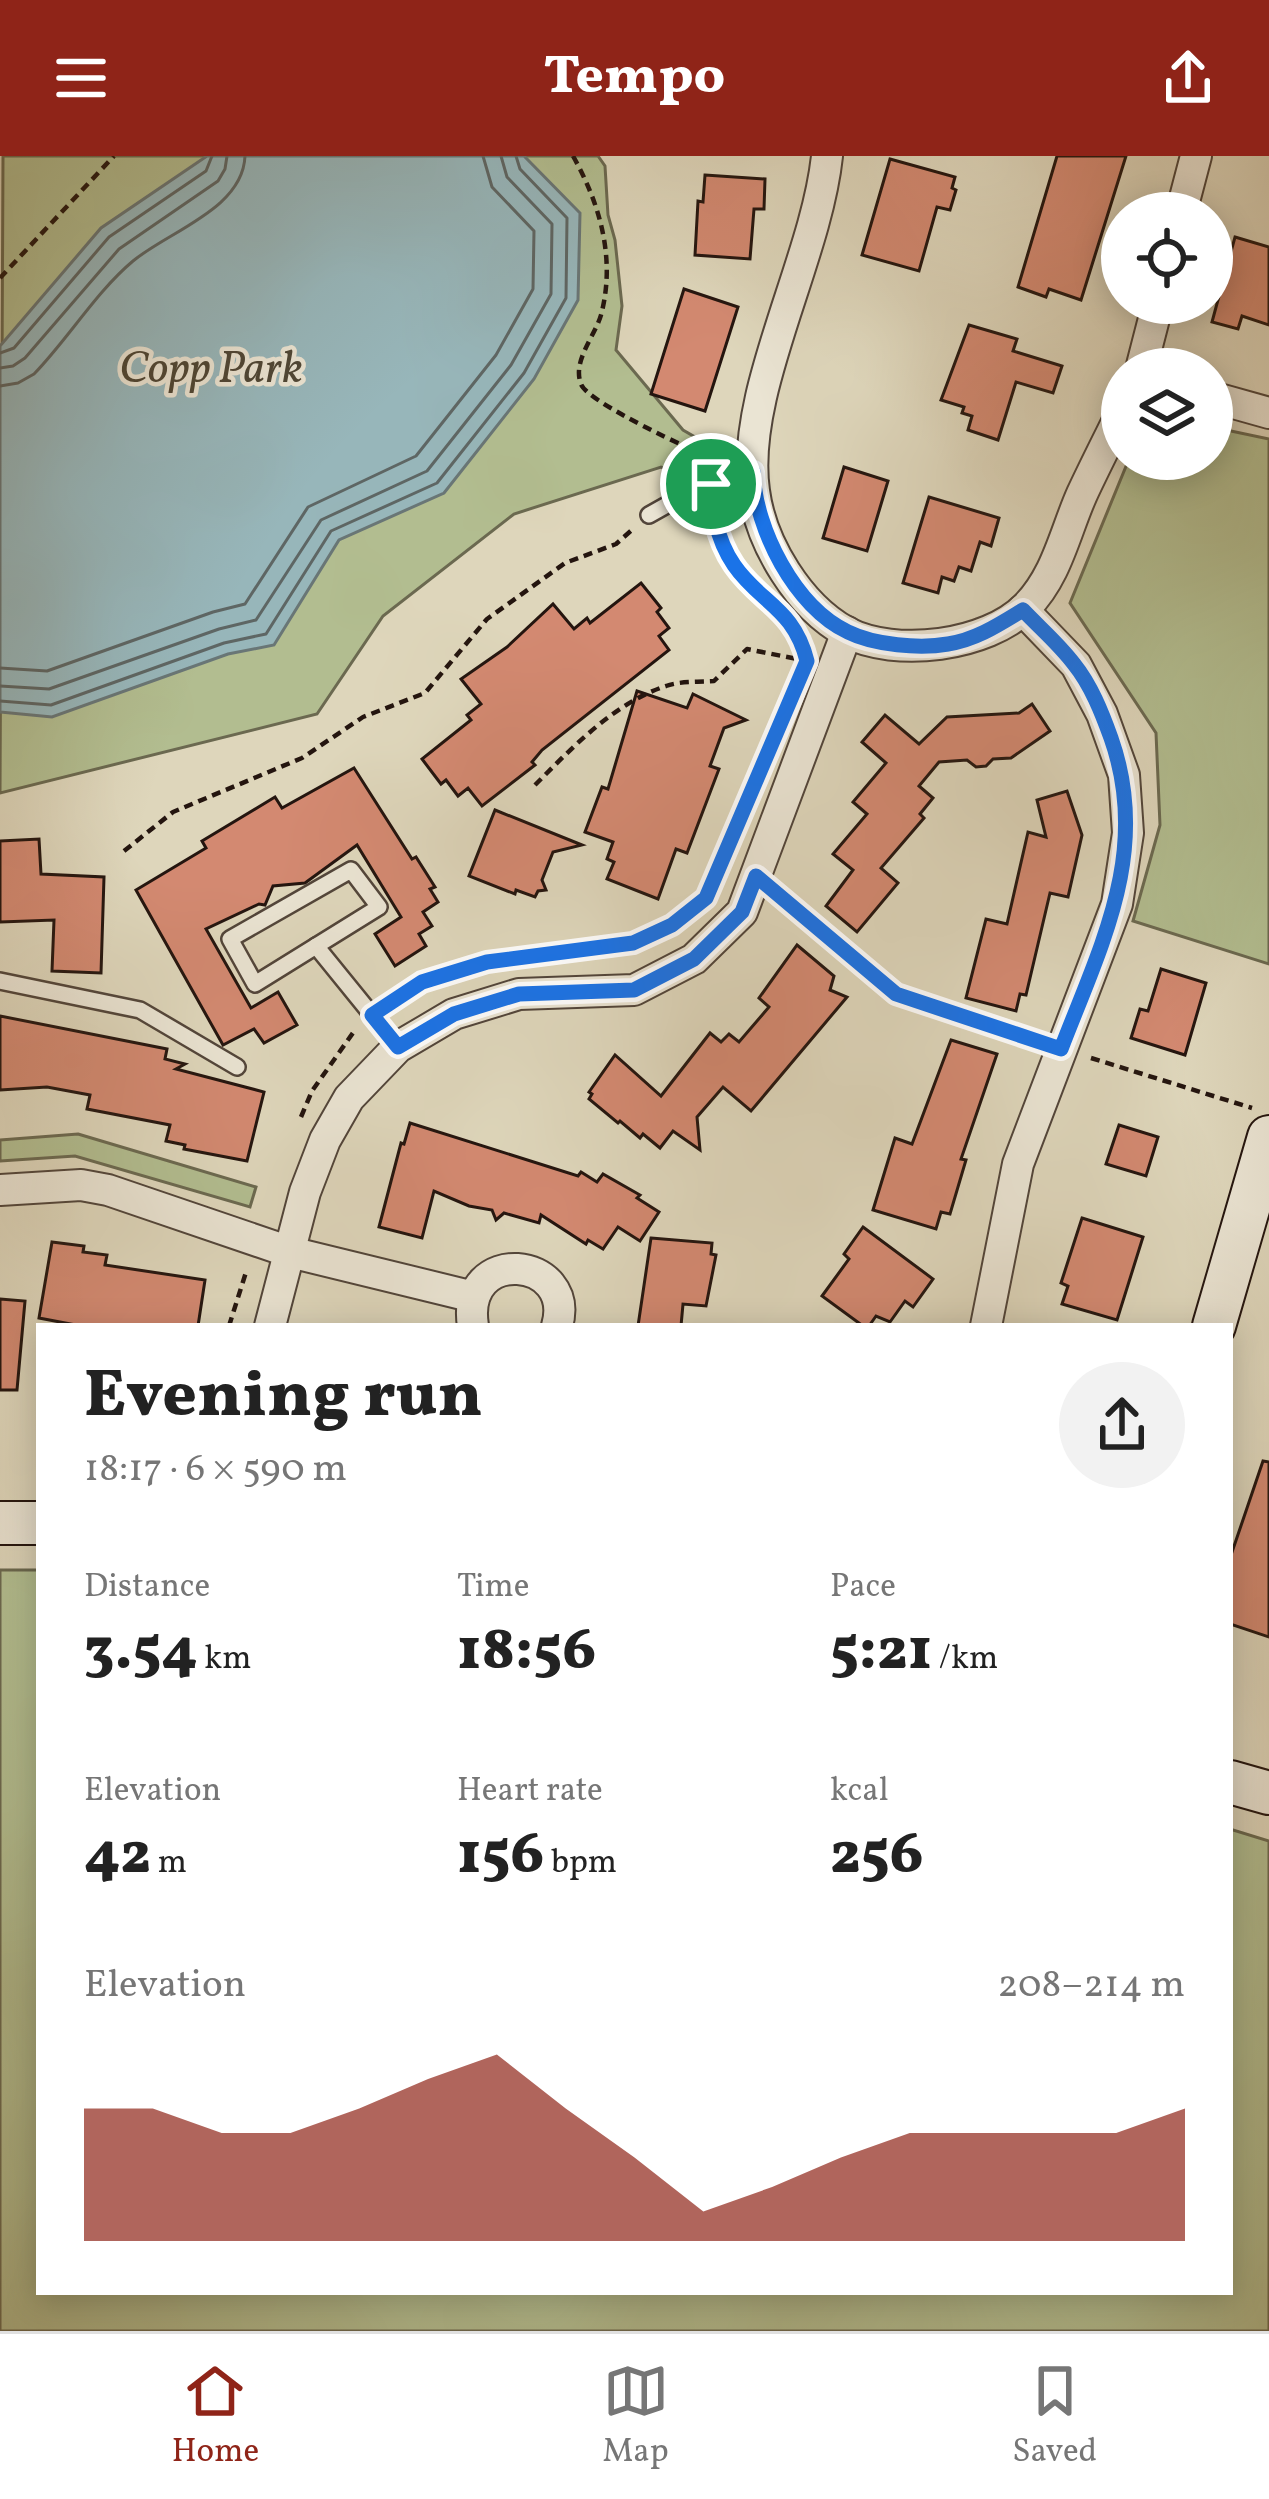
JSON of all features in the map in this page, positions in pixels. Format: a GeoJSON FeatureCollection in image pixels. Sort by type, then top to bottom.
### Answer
{"type":"FeatureCollection","features":[{"type":"Feature","properties":{"kind":"street"},"geometry":{"type":"LineString","coordinates":[[827,156],[819,213],[759,407],[753,482],[761,525],[794,583],[848,632],[914,645],[947,645],[988,632],[1023,610],[1052,570],[1101,456]]}},
{"type":"Feature","properties":{"kind":"street"},"geometry":{"type":"LineString","coordinates":[[1187,192],[1196,156]]}},
{"type":"Feature","properties":{"kind":"street"},"geometry":{"type":"LineString","coordinates":[[1233,403],[1269,413]]}},
{"type":"Feature","properties":{"kind":"street"},"geometry":{"type":"LineString","coordinates":[[987,1323],[1018,1164],[1117,904],[1128,833],[1124,775],[1102,714],[1076,665],[1023,610]]}},
{"type":"Feature","properties":{"kind":"street"},"geometry":{"type":"LineString","coordinates":[[271,1323],[305,1192],[325,1139],[349,1098],[398,1047],[454,1014],[519,994],[634,990],[694,959],[742,912],[821,664],[848,632]]}},
{"type":"Feature","properties":{"kind":"street"},"geometry":{"type":"LineString","coordinates":[[1215,1323],[1269,1137]]}},
{"type":"Feature","properties":{"kind":"street"},"geometry":{"type":"LineString","coordinates":[[0,1190],[81,1185],[107,1190],[473,1311],[481,1284],[504,1269],[532,1271],[554,1289],[559,1303],[557,1323]]}},
{"type":"Feature","properties":{"kind":"street"},"geometry":{"type":"LineString","coordinates":[[0,1523],[36,1523]]}},
{"type":"Feature","properties":{"kind":"street"},"geometry":{"type":"LineString","coordinates":[[1233,1783],[1269,1793]]}},
{"type":"Feature","properties":{"kind":"lane"},"geometry":{"type":"LineString","coordinates":[[649,515],[706,483],[753,482]]}},
{"type":"Feature","properties":{"kind":"lane"},"geometry":{"type":"LineString","coordinates":[[351,870],[379,907],[316,946],[255,984],[230,939],[351,870]]}},
{"type":"Feature","properties":{"kind":"lane"},"geometry":{"type":"LineString","coordinates":[[316,946],[398,1047]]}},
{"type":"Feature","properties":{"kind":"lane"},"geometry":{"type":"LineString","coordinates":[[0,981],[140,1010],[237,1067]]}},
{"type":"Feature","properties":{"kind":"path"},"geometry":{"type":"LineString","coordinates":[[0,278],[114,156]]}},
{"type":"Feature","properties":{"kind":"path"},"geometry":{"type":"LineString","coordinates":[[573,156],[594,193],[603,226],[606,273],[601,315],[582,356],[579,380],[584,390],[640,425],[753,482]]}},
{"type":"Feature","properties":{"kind":"path"},"geometry":{"type":"LineString","coordinates":[[708,457],[714,526],[736,568],[766,595]]}},
{"type":"Feature","properties":{"kind":"path"},"geometry":{"type":"LineString","coordinates":[[124,851],[172,812],[302,758],[363,717],[424,692],[487,619],[565,563],[616,544],[649,515]]}},
{"type":"Feature","properties":{"kind":"path"},"geometry":{"type":"LineString","coordinates":[[792,627],[821,664]]}},
{"type":"Feature","properties":{"kind":"path"},"geometry":{"type":"LineString","coordinates":[[535,784],[578,741],[635,699],[670,684],[714,681],[747,649],[821,664]]}},
{"type":"Feature","properties":{"kind":"path"},"geometry":{"type":"LineString","coordinates":[[297,1126],[312,1091],[347,1037],[422,982],[487,962],[633,943],[672,925],[706,898],[748,803]]}},
{"type":"Feature","properties":{"kind":"path"},"geometry":{"type":"LineString","coordinates":[[756,876],[896,994],[1269,1114]]}},
{"type":"Feature","properties":{"kind":"path"},"geometry":{"type":"LineString","coordinates":[[230,1323],[256,1240]]}},
{"type":"Feature","properties":{"kind":"green space","name":"Copp Park"},"geometry":{"type":"Polygon","coordinates":[[[3,156],[598,156],[605,166],[622,306],[616,350],[683,430],[716,449],[715,496],[661,467],[514,514],[383,616],[317,714],[0,793],[3,156]]]}},
{"type":"Feature","properties":{"kind":"green space"},"geometry":{"type":"Polygon","coordinates":[[[1233,431],[1269,439],[1269,964],[1133,921],[1160,825],[1156,733],[1070,603],[1120,480],[1233,480],[1233,431]]]}},
{"type":"Feature","properties":{"kind":"green space"},"geometry":{"type":"Polygon","coordinates":[[[78,1134],[256,1187],[250,1207],[75,1156],[0,1161],[0,1140],[78,1134]]]}},
{"type":"Feature","properties":{"kind":"green space"},"geometry":{"type":"Polygon","coordinates":[[[0,1570],[36,1570],[36,2295],[1233,2295],[1233,1830],[1269,1841],[1269,2331],[0,2331],[0,1570]]]}},
{"type":"Feature","properties":{"kind":"water","name":"Copp Park"},"geometry":{"type":"Polygon","coordinates":[[[207,156],[524,156],[580,213],[578,300],[534,379],[444,493],[339,540],[274,645],[228,654],[52,717],[0,712],[0,346],[101,228],[207,156]]]}},
{"type":"Feature","properties":{"kind":"building"},"geometry":{"type":"Polygon","coordinates":[[[1057,156],[1126,156],[1115,192],[1101,192],[1101,236],[1081,300],[1049,289],[1046,297],[1018,287],[1057,156]]]}},
{"type":"Feature","properties":{"kind":"building"},"geometry":{"type":"Polygon","coordinates":[[[890,159],[955,177],[950,210],[937,207],[919,271],[862,255],[890,159]]]}},
{"type":"Feature","properties":{"kind":"building"},"geometry":{"type":"Polygon","coordinates":[[[705,175],[765,179],[764,209],[754,209],[750,259],[695,255],[698,201],[703,202],[705,175]]]}},
{"type":"Feature","properties":{"kind":"building"},"geometry":{"type":"Polygon","coordinates":[[[1235,237],[1269,247],[1269,325],[1242,316],[1238,329],[1219,324],[1233,324],[1235,237]]]}},
{"type":"Feature","properties":{"kind":"building"},"geometry":{"type":"Polygon","coordinates":[[[684,289],[738,307],[705,411],[651,394],[684,289]]]}},
{"type":"Feature","properties":{"kind":"building"},"geometry":{"type":"Polygon","coordinates":[[[969,325],[1017,339],[1013,351],[1062,366],[1053,393],[1016,382],[998,440],[968,430],[972,416],[962,413],[964,407],[941,400],[969,325]]]}},
{"type":"Feature","properties":{"kind":"building"},"geometry":{"type":"Polygon","coordinates":[[[844,467],[888,481],[867,551],[823,538],[844,467]]]}},
{"type":"Feature","properties":{"kind":"building"},"geometry":{"type":"Polygon","coordinates":[[[929,497],[999,518],[991,546],[980,542],[971,571],[959,567],[954,581],[942,577],[938,593],[903,583],[929,497]]]}},
{"type":"Feature","properties":{"kind":"building"},"geometry":{"type":"Polygon","coordinates":[[[641,583],[661,608],[657,612],[669,628],[659,636],[669,650],[542,750],[532,762],[535,765],[482,806],[468,788],[458,796],[446,780],[441,784],[422,759],[471,720],[467,715],[481,704],[461,679],[507,647],[553,604],[574,629],[587,618],[590,623],[641,583]]]}},
{"type":"Feature","properties":{"kind":"building"},"geometry":{"type":"Polygon","coordinates":[[[637,691],[687,708],[693,694],[746,720],[724,728],[710,766],[719,769],[687,853],[676,849],[658,899],[607,879],[614,862],[607,859],[613,842],[585,832],[602,787],[608,789],[637,691]]]}},
{"type":"Feature","properties":{"kind":"building"},"geometry":{"type":"Polygon","coordinates":[[[1032,704],[1050,731],[1011,758],[993,759],[986,766],[976,767],[967,760],[939,762],[919,786],[933,798],[920,814],[924,818],[881,868],[898,883],[857,932],[826,906],[853,870],[833,854],[867,814],[853,802],[886,763],[862,742],[885,715],[919,744],[947,717],[1019,713],[1032,704]]]}},
{"type":"Feature","properties":{"kind":"building"},"geometry":{"type":"Polygon","coordinates":[[[354,768],[435,887],[430,889],[438,902],[423,912],[432,926],[419,934],[426,946],[395,966],[375,934],[401,917],[357,845],[305,883],[273,886],[265,905],[206,929],[251,1008],[278,992],[297,1025],[264,1043],[254,1029],[223,1045],[136,890],[206,848],[202,841],[275,797],[282,808],[354,768]]]}},
{"type":"Feature","properties":{"kind":"building"},"geometry":{"type":"Polygon","coordinates":[[[1067,791],[1082,835],[1068,897],[1050,893],[1026,995],[1020,994],[1016,1011],[966,998],[986,919],[1007,924],[1028,832],[1046,837],[1037,800],[1067,791]]]}},
{"type":"Feature","properties":{"kind":"building"},"geometry":{"type":"Polygon","coordinates":[[[495,810],[582,845],[553,852],[542,880],[546,890],[535,897],[469,876],[495,810]]]}},
{"type":"Feature","properties":{"kind":"building"},"geometry":{"type":"Polygon","coordinates":[[[39,839],[41,874],[104,877],[101,973],[52,971],[54,920],[0,922],[0,841],[39,839]]]}},
{"type":"Feature","properties":{"kind":"building"},"geometry":{"type":"Polygon","coordinates":[[[797,945],[834,976],[830,990],[847,997],[751,1111],[723,1087],[697,1117],[700,1150],[673,1131],[660,1148],[589,1099],[615,1055],[661,1096],[710,1033],[721,1042],[729,1034],[739,1042],[769,1007],[759,998],[797,945]]]}},
{"type":"Feature","properties":{"kind":"building"},"geometry":{"type":"Polygon","coordinates":[[[1161,969],[1206,983],[1185,1055],[1131,1038],[1140,1009],[1148,1011],[1161,969]]]}},
{"type":"Feature","properties":{"kind":"building"},"geometry":{"type":"Polygon","coordinates":[[[0,1016],[167,1049],[165,1059],[185,1064],[176,1069],[264,1092],[247,1161],[166,1141],[170,1125],[87,1109],[90,1095],[47,1087],[0,1090],[0,1016]]]}},
{"type":"Feature","properties":{"kind":"building"},"geometry":{"type":"Polygon","coordinates":[[[951,1040],[997,1054],[961,1159],[966,1160],[950,1214],[941,1212],[936,1229],[873,1210],[895,1138],[912,1144],[951,1040]]]}},
{"type":"Feature","properties":{"kind":"building"},"geometry":{"type":"Polygon","coordinates":[[[410,1123],[578,1176],[581,1172],[597,1182],[603,1174],[659,1212],[640,1241],[618,1227],[603,1249],[588,1240],[586,1244],[541,1215],[539,1223],[504,1213],[496,1220],[492,1210],[434,1191],[422,1238],[379,1227],[410,1123]]]}},
{"type":"Feature","properties":{"kind":"building"},"geometry":{"type":"Polygon","coordinates":[[[1119,1125],[1158,1137],[1146,1176],[1106,1164],[1119,1125]]]}},
{"type":"Feature","properties":{"kind":"building"},"geometry":{"type":"Polygon","coordinates":[[[1082,1218],[1143,1237],[1117,1320],[1062,1304],[1068,1286],[1061,1283],[1082,1218]]]}},
{"type":"Feature","properties":{"kind":"building"},"geometry":{"type":"Polygon","coordinates":[[[863,1227],[933,1279],[913,1307],[905,1301],[890,1322],[876,1316],[871,1323],[859,1323],[822,1296],[849,1259],[844,1254],[863,1227]]]}},
{"type":"Feature","properties":{"kind":"building"},"geometry":{"type":"Polygon","coordinates":[[[651,1238],[712,1243],[711,1254],[716,1255],[706,1306],[683,1304],[681,1323],[638,1323],[651,1238]]]}},
{"type":"Feature","properties":{"kind":"building"},"geometry":{"type":"Polygon","coordinates":[[[52,1242],[107,1255],[105,1265],[205,1280],[198,1323],[65,1323],[39,1318],[52,1242]]]}},
{"type":"Feature","properties":{"kind":"building"},"geometry":{"type":"Polygon","coordinates":[[[0,1299],[25,1301],[17,1390],[0,1390],[0,1299]]]}},
{"type":"Feature","properties":{"kind":"building"},"geometry":{"type":"Polygon","coordinates":[[[1263,1461],[1269,1462],[1269,1637],[1233,1625],[1233,1549],[1263,1461]]]}},
{"type":"Feature","properties":{"kind":"route"},"geometry":{"type":"LineString","coordinates":[[708,457],[753,472],[761,525],[775,553],[809,601],[848,632],[882,641],[947,645],[988,632],[1023,610],[1076,665],[1102,714],[1124,775],[1128,833],[1117,904],[1061,1049],[896,994],[756,876],[742,912],[694,959],[634,990],[519,994],[454,1014],[398,1047],[372,1015],[422,982],[487,962],[633,943],[672,925],[706,898],[807,661],[782,609],[736,568],[714,526],[711,484],[708,457]]}}]}
